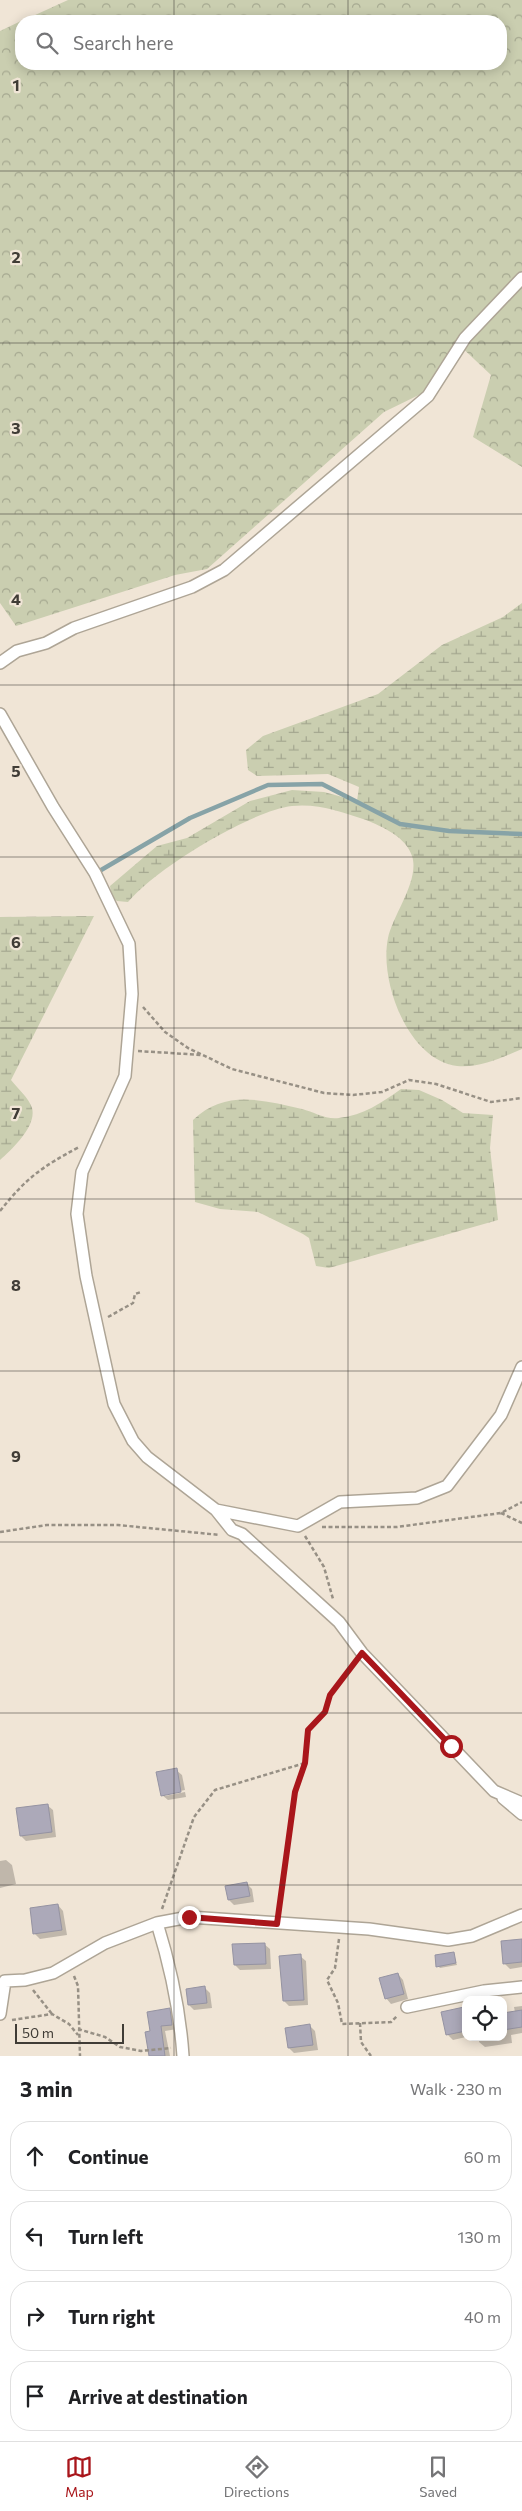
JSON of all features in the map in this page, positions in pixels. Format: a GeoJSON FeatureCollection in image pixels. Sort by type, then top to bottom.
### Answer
{"type":"FeatureCollection","features":[{"type":"Feature","properties":{"kind":"street"},"geometry":{"type":"LineString","coordinates":[[0,663],[17,651],[46,643],[74,628],[192,587],[224,570],[428,396],[465,338],[522,278]]}},
{"type":"Feature","properties":{"kind":"street"},"geometry":{"type":"LineString","coordinates":[[0,714],[53,807],[95,873],[129,944],[132,994],[125,1076],[82,1172],[77,1214],[86,1276],[114,1404],[133,1441],[147,1457],[216,1510],[232,1530],[242,1534],[339,1622],[362,1653],[494,1791],[522,1814]]}},
{"type":"Feature","properties":{"kind":"street"},"geometry":{"type":"LineString","coordinates":[[216,1510],[298,1526],[340,1502],[417,1498],[447,1486],[501,1415],[522,1367]]}},
{"type":"Feature","properties":{"kind":"street"},"geometry":{"type":"LineString","coordinates":[[494,1791],[522,1802]]}},
{"type":"Feature","properties":{"kind":"street"},"geometry":{"type":"LineString","coordinates":[[3,2016],[2,1981],[25,1980],[53,1973],[104,1943],[157,1922],[189,1917],[369,1929],[448,1940],[472,1936],[522,1915]]}},
{"type":"Feature","properties":{"kind":"street"},"geometry":{"type":"LineString","coordinates":[[157,1922],[166,1953],[183,2052]]}},
{"type":"Feature","properties":{"kind":"street"},"geometry":{"type":"LineString","coordinates":[[407,2007],[484,1992],[522,1987]]}},
{"type":"Feature","properties":{"kind":"path"},"geometry":{"type":"LineString","coordinates":[[132,994],[165,1032],[232,1069],[324,1093],[353,1095],[382,1092],[410,1080],[436,1084],[491,1102],[522,1098]]}},
{"type":"Feature","properties":{"kind":"path"},"geometry":{"type":"LineString","coordinates":[[127,1049],[145,1053],[204,1055]]}},
{"type":"Feature","properties":{"kind":"path"},"geometry":{"type":"LineString","coordinates":[[0,1211],[20,1186],[46,1164],[100,1135]]}},
{"type":"Feature","properties":{"kind":"path"},"geometry":{"type":"LineString","coordinates":[[96,1318],[108,1317],[124,1309],[132,1303],[135,1294],[141,1292]]}},
{"type":"Feature","properties":{"kind":"path"},"geometry":{"type":"LineString","coordinates":[[298,1526],[397,1527],[501,1513],[522,1502]]}},
{"type":"Feature","properties":{"kind":"path"},"geometry":{"type":"LineString","coordinates":[[501,1513],[522,1523]]}},
{"type":"Feature","properties":{"kind":"path"},"geometry":{"type":"LineString","coordinates":[[0,1532],[47,1524],[118,1525],[223,1535],[232,1530]]}},
{"type":"Feature","properties":{"kind":"path"},"geometry":{"type":"LineString","coordinates":[[298,1526],[324,1567],[339,1622]]}},
{"type":"Feature","properties":{"kind":"path"},"geometry":{"type":"LineString","coordinates":[[277,1924],[295,1792],[305,1763],[308,1730],[325,1712],[330,1695],[362,1653]]}},
{"type":"Feature","properties":{"kind":"path"},"geometry":{"type":"LineString","coordinates":[[157,1922],[194,1817],[215,1790],[305,1763]]}},
{"type":"Feature","properties":{"kind":"path"},"geometry":{"type":"LineString","coordinates":[[340,1928],[335,1968],[327,1980],[338,2004],[342,2024],[391,2022],[407,2007]]}},
{"type":"Feature","properties":{"kind":"path"},"geometry":{"type":"LineString","coordinates":[[67,1965],[73,1972],[78,1986],[80,2056]]}},
{"type":"Feature","properties":{"kind":"path"},"geometry":{"type":"LineString","coordinates":[[25,1980],[52,2014],[69,2024],[78,2036]]}},
{"type":"Feature","properties":{"kind":"path"},"geometry":{"type":"LineString","coordinates":[[3,2016],[10,2020],[30,2019],[52,2014]]}},
{"type":"Feature","properties":{"kind":"path"},"geometry":{"type":"LineString","coordinates":[[360,2023],[361,2042],[371,2056]]}},
{"type":"Feature","properties":{"kind":"path"},"geometry":{"type":"LineString","coordinates":[[78,2029],[105,2037],[120,2047],[142,2051],[183,2052]]}},
{"type":"Feature","properties":{"kind":"green space"},"geometry":{"type":"Polygon","coordinates":[[[68,0],[522,0],[522,467],[473,437],[491,375],[457,343],[427,391],[384,412],[207,569],[175,575],[16,626],[0,603],[0,31],[15,24],[15,70],[507,70],[507,15],[35,15],[68,0]]]}},
{"type":"Feature","properties":{"kind":"green space"},"geometry":{"type":"Polygon","coordinates":[[[522,603],[522,1049],[482,1064],[457,1066],[440,1061],[424,1050],[411,1034],[393,996],[386,956],[388,938],[412,876],[412,856],[405,843],[399,838],[386,829],[366,820],[339,811],[311,806],[301,805],[274,810],[252,818],[181,858],[159,874],[128,902],[117,901],[112,897],[110,886],[157,846],[187,838],[250,801],[292,790],[324,792],[357,801],[359,787],[328,774],[257,776],[248,770],[246,750],[263,736],[378,694],[442,645],[503,617],[522,603]]]}},
{"type":"Feature","properties":{"kind":"green space"},"geometry":{"type":"Polygon","coordinates":[[[94,916],[11,1080],[28,1101],[33,1115],[22,1137],[0,1160],[0,917],[94,916]]]}},
{"type":"Feature","properties":{"kind":"green space"},"geometry":{"type":"Polygon","coordinates":[[[401,1089],[419,1090],[442,1100],[463,1113],[493,1115],[490,1148],[498,1220],[329,1268],[316,1266],[309,1238],[303,1234],[258,1212],[220,1209],[195,1202],[193,1120],[205,1110],[231,1101],[259,1100],[302,1109],[325,1117],[339,1118],[356,1114],[379,1104],[401,1089]]]}},
{"type":"Feature","properties":{"kind":"building"},"geometry":{"type":"Polygon","coordinates":[[[177,1768],[181,1792],[161,1796],[156,1772],[177,1768]]]}},
{"type":"Feature","properties":{"kind":"building"},"geometry":{"type":"Polygon","coordinates":[[[48,1804],[52,1832],[20,1836],[16,1808],[48,1804]]]}},
{"type":"Feature","properties":{"kind":"building"},"geometry":{"type":"Polygon","coordinates":[[[247,1882],[250,1896],[228,1900],[225,1886],[247,1882]]]}},
{"type":"Feature","properties":{"kind":"building"},"geometry":{"type":"Polygon","coordinates":[[[58,1904],[62,1930],[33,1934],[30,1908],[58,1904]]]}},
{"type":"Feature","properties":{"kind":"building"},"geometry":{"type":"Polygon","coordinates":[[[522,1939],[522,1962],[503,1964],[501,1941],[522,1939]]]}},
{"type":"Feature","properties":{"kind":"building"},"geometry":{"type":"Polygon","coordinates":[[[265,1943],[266,1964],[234,1965],[232,1944],[265,1943]]]}},
{"type":"Feature","properties":{"kind":"building"},"geometry":{"type":"Polygon","coordinates":[[[454,1952],[456,1963],[436,1967],[435,1955],[454,1952]]]}},
{"type":"Feature","properties":{"kind":"building"},"geometry":{"type":"Polygon","coordinates":[[[301,1954],[304,2000],[283,2001],[279,1956],[301,1954]]]}},
{"type":"Feature","properties":{"kind":"building"},"geometry":{"type":"Polygon","coordinates":[[[398,1973],[404,1994],[385,1999],[379,1978],[398,1973]]]}},
{"type":"Feature","properties":{"kind":"building"},"geometry":{"type":"Polygon","coordinates":[[[205,1986],[207,2003],[188,2005],[186,1989],[205,1986]]]}},
{"type":"Feature","properties":{"kind":"building"},"geometry":{"type":"Polygon","coordinates":[[[462,2007],[462,2032],[446,2035],[441,2012],[462,2007]]]}},
{"type":"Feature","properties":{"kind":"building"},"geometry":{"type":"Polygon","coordinates":[[[170,2008],[172,2025],[161,2026],[165,2056],[149,2056],[145,2032],[150,2031],[147,2012],[170,2008]]]}},
{"type":"Feature","properties":{"kind":"building"},"geometry":{"type":"Polygon","coordinates":[[[522,2010],[522,2027],[507,2029],[507,2012],[522,2010]]]}},
{"type":"Feature","properties":{"kind":"building"},"geometry":{"type":"Polygon","coordinates":[[[310,2024],[313,2045],[288,2048],[285,2028],[310,2024]]]}},
{"type":"Feature","properties":{"kind":"waterway"},"geometry":{"type":"LineString","coordinates":[[96,873],[190,818],[268,785],[322,784],[400,824],[449,831],[522,834]]}},
{"type":"Feature","properties":{"kind":"route"},"geometry":{"type":"LineString","coordinates":[[189,1917],[277,1924],[295,1792],[305,1763],[308,1730],[325,1712],[330,1695],[362,1653],[451,1746]]}}]}
